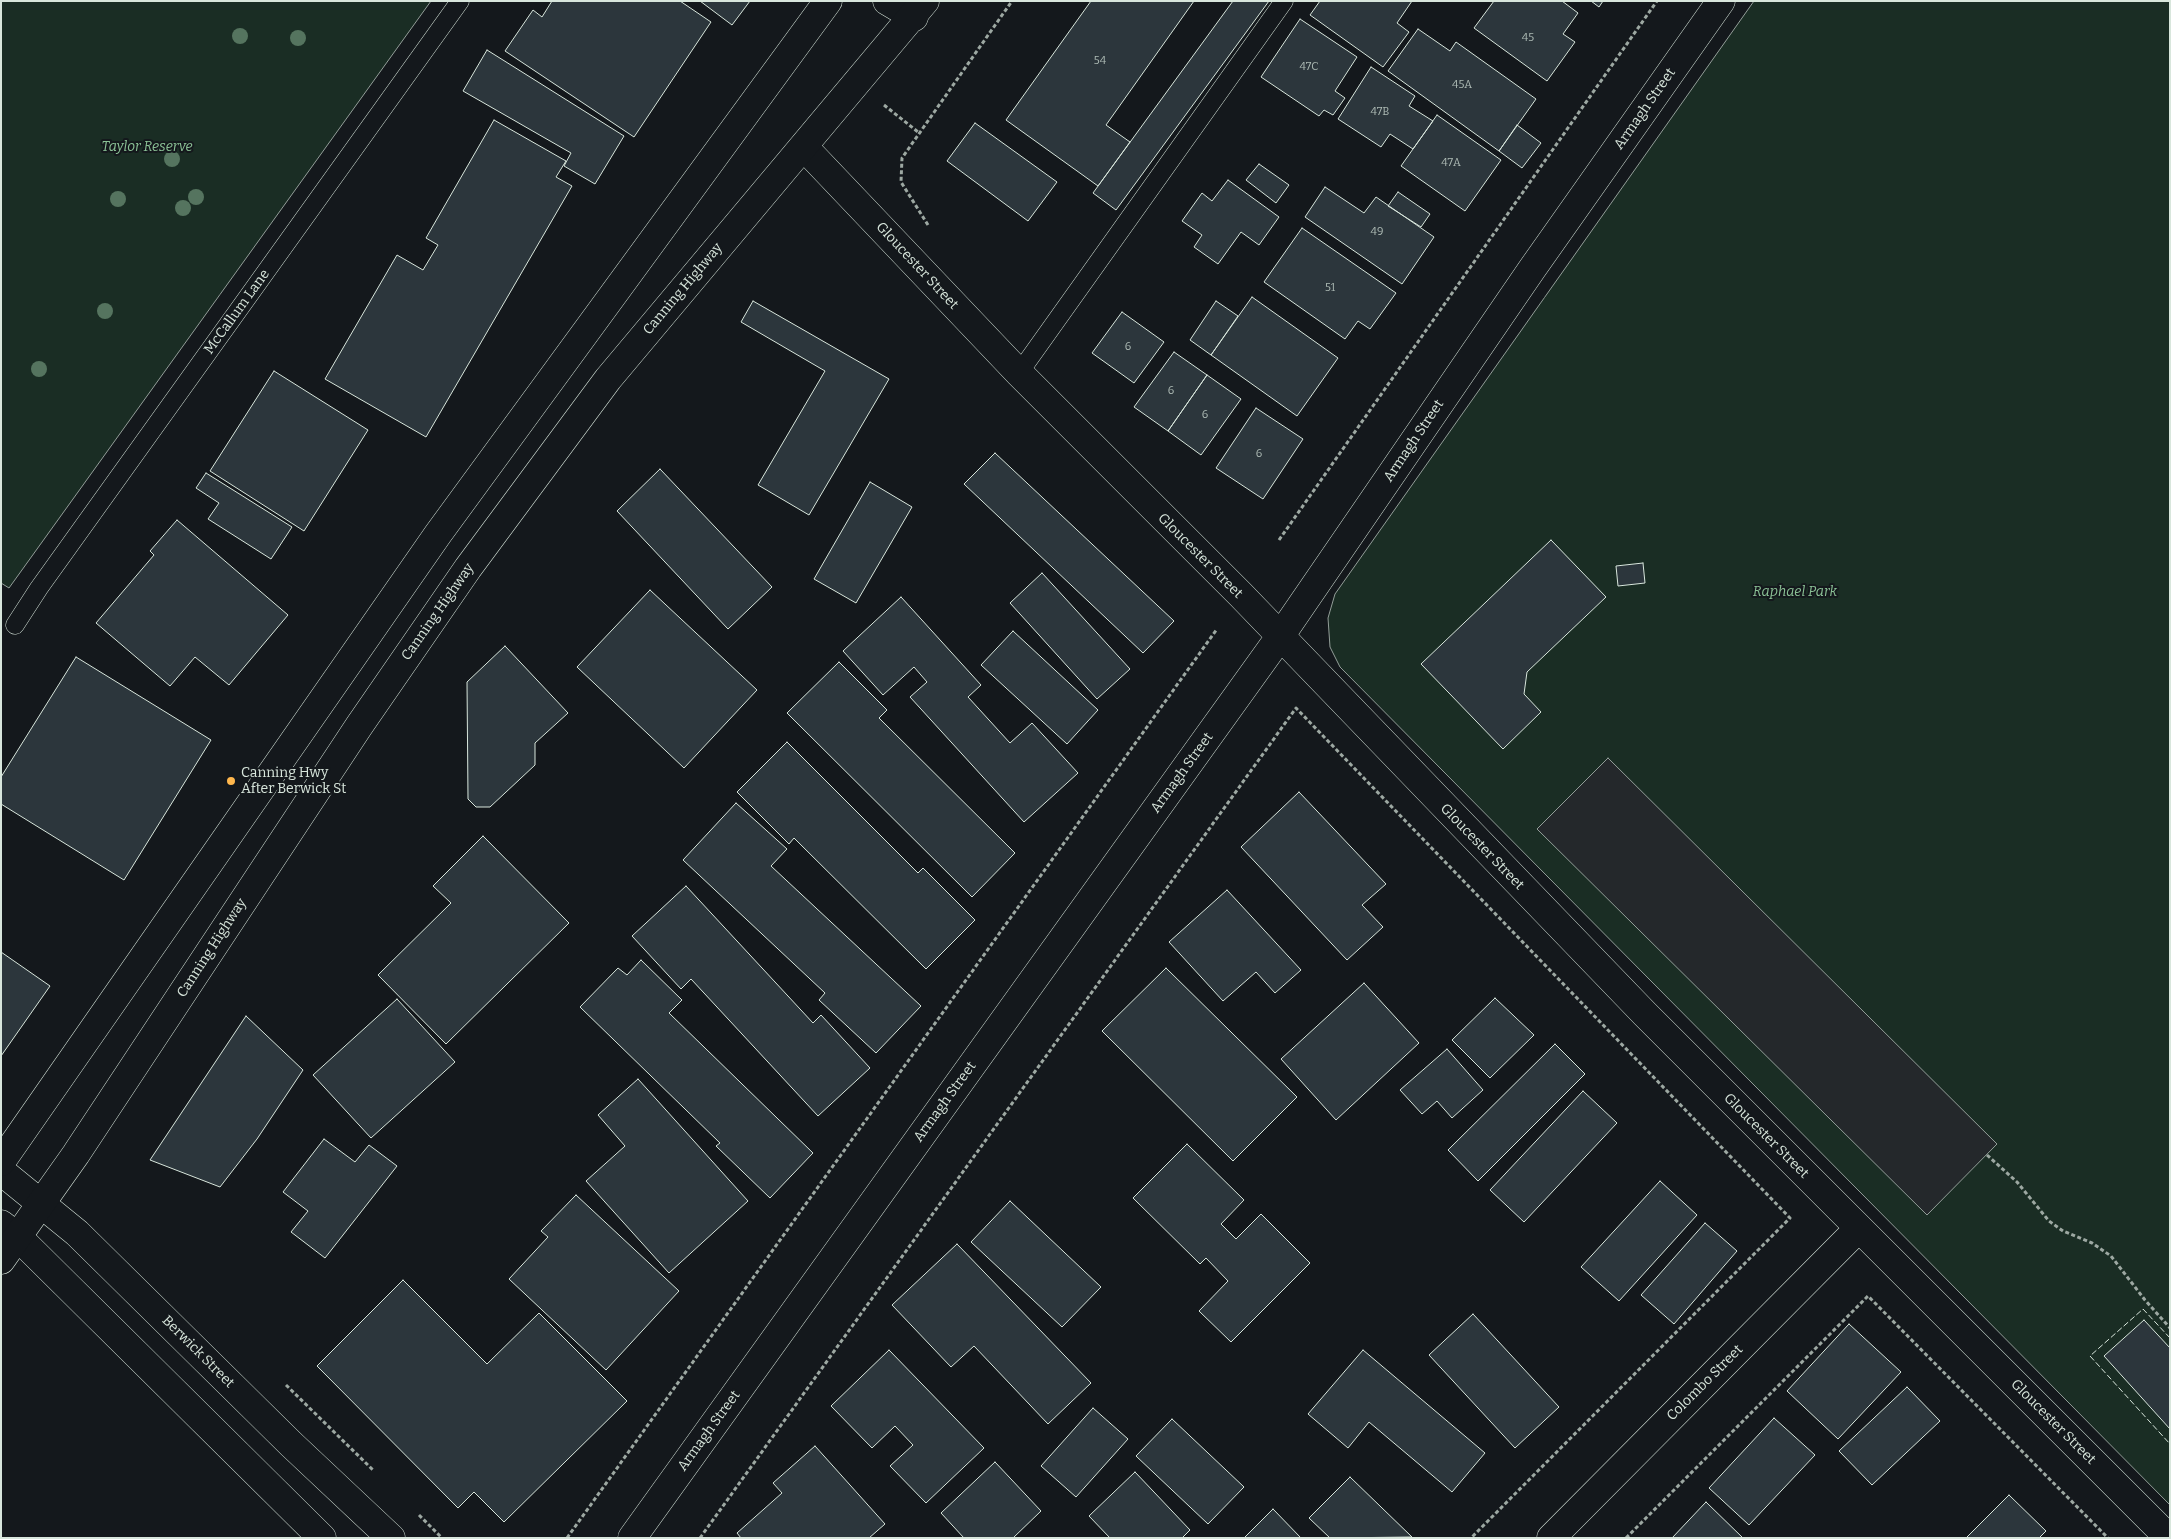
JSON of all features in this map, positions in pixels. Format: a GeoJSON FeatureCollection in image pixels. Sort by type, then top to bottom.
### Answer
{"type":"FeatureCollection","features":[{"type":"Feature","properties":{"kind":"main road"},"geometry":{"type":"LineString","coordinates":[[1,1162],[438,534],[828,1]]}},
{"type":"Feature","properties":{"kind":"main road"},"geometry":{"type":"LineString","coordinates":[[887,1],[920,9]]}},
{"type":"Feature","properties":{"kind":"main road","name":"Armagh Street"},"geometry":{"type":"LineString","coordinates":[[632,1538],[1279,638],[1532,269],[1721,1]]}},
{"type":"Feature","properties":{"kind":"main road","name":"Canning Highway"},"geometry":{"type":"LineString","coordinates":[[1,1260],[10,1230],[40,1205],[76,1154],[359,726],[468,568],[608,378],[920,9]]}},
{"type":"Feature","properties":{"kind":"main road","name":"Gloucester Street"},"geometry":{"type":"LineString","coordinates":[[804,147],[1080,436],[1241,596],[1279,638],[1638,1007],[2169,1538]]}},
{"type":"Feature","properties":{"kind":"main road","name":"Berwick Street"},"geometry":{"type":"LineString","coordinates":[[1,1171],[40,1205],[78,1233],[291,1444],[391,1538]]}},
{"type":"Feature","properties":{"kind":"main road","name":"Colombo Street"},"geometry":{"type":"LineString","coordinates":[[1551,1538],[1858,1228]]}},
{"type":"Feature","properties":{"kind":"main road"},"geometry":{"type":"LineString","coordinates":[[10,1230],[322,1538]]}},
{"type":"Feature","properties":{"kind":"lane","name":"McCallum Lane"},"geometry":{"type":"LineString","coordinates":[[16,625],[39,588],[460,1]]}},
{"type":"Feature","properties":{"kind":"lane"},"geometry":{"type":"LineString","coordinates":[[1019,373],[1284,1]]}},
{"type":"Feature","properties":{"kind":"path"},"geometry":{"type":"LineString","coordinates":[[930,227],[901,182],[902,158],[918,132],[1012,1]]}},
{"type":"Feature","properties":{"kind":"path"},"geometry":{"type":"LineString","coordinates":[[1279,540],[1657,1]]}},
{"type":"Feature","properties":{"kind":"path"},"geometry":{"type":"LineString","coordinates":[[884,104],[918,132]]}},
{"type":"Feature","properties":{"kind":"path"},"geometry":{"type":"LineString","coordinates":[[567,1538],[1217,629]]}},
{"type":"Feature","properties":{"kind":"path"},"geometry":{"type":"LineString","coordinates":[[700,1538],[1296,708],[1790,1218],[1471,1538]]}},
{"type":"Feature","properties":{"kind":"path"},"geometry":{"type":"LineString","coordinates":[[1987,1155],[2017,1182],[2049,1221],[2063,1231],[2092,1243],[2111,1256],[2145,1300],[2170,1328]]}},
{"type":"Feature","properties":{"kind":"path"},"geometry":{"type":"LineString","coordinates":[[1626,1538],[1868,1296],[2108,1538]]}},
{"type":"Feature","properties":{"kind":"path"},"geometry":{"type":"LineString","coordinates":[[286,1385],[378,1475]]}},
{"type":"Feature","properties":{"kind":"path"},"geometry":{"type":"LineString","coordinates":[[414,1510],[442,1538]]}},
{"type":"Feature","properties":{"kind":"green space","name":"Taylor Reserve"},"geometry":{"type":"Polygon","coordinates":[[[1,1],[431,1],[9,588],[1,583],[1,1]]]}},
{"type":"Feature","properties":{"kind":"green space","name":"Raphael Park"},"geometry":{"type":"Polygon","coordinates":[[[1754,1],[2170,1],[2170,1505],[1340,667],[1330,647],[1328,618],[1335,594],[1754,1]]]}},
{"type":"Feature","properties":{"kind":"shaded area"},"geometry":{"type":"Polygon","coordinates":[[[1608,758],[1997,1144],[1927,1215],[1537,829],[1608,758]]]}},
{"type":"Feature","properties":{"kind":"building"},"geometry":{"type":"Polygon","coordinates":[[[552,1],[680,1],[711,22],[634,137],[505,51],[533,10],[542,17],[552,1]]]}},
{"type":"Feature","properties":{"kind":"building"},"geometry":{"type":"Polygon","coordinates":[[[700,1],[750,1],[732,25],[700,1]]]}},
{"type":"Feature","properties":{"kind":"building"},"geometry":{"type":"Polygon","coordinates":[[[1091,1],[1194,1],[1106,125],[1130,142],[1098,186],[1006,120],[1091,1]]]}},
{"type":"Feature","properties":{"kind":"building"},"geometry":{"type":"Polygon","coordinates":[[[1233,1],[1269,1],[1116,210],[1093,193],[1233,1]]]}},
{"type":"Feature","properties":{"kind":"building"},"geometry":{"type":"Polygon","coordinates":[[[1320,1],[1412,1],[1397,23],[1409,32],[1383,67],[1310,15],[1320,1]]]}},
{"type":"Feature","properties":{"kind":"building"},"geometry":{"type":"Polygon","coordinates":[[[1494,1],[1562,1],[1578,13],[1563,34],[1575,42],[1547,81],[1474,28],[1494,1]]]}},
{"type":"Feature","properties":{"kind":"building"},"geometry":{"type":"Polygon","coordinates":[[[1591,1],[1603,1],[1599,7],[1591,1]]]}},
{"type":"Feature","properties":{"kind":"building"},"geometry":{"type":"Polygon","coordinates":[[[1300,19],[1357,57],[1335,91],[1345,98],[1333,115],[1324,110],[1319,116],[1261,77],[1300,19]]]}},
{"type":"Feature","properties":{"kind":"building"},"geometry":{"type":"Polygon","coordinates":[[[1418,29],[1450,51],[1456,42],[1536,99],[1499,151],[1388,71],[1418,29]]]}},
{"type":"Feature","properties":{"kind":"building"},"geometry":{"type":"Polygon","coordinates":[[[487,50],[624,136],[595,184],[564,166],[571,153],[463,91],[487,50]]]}},
{"type":"Feature","properties":{"kind":"building"},"geometry":{"type":"Polygon","coordinates":[[[1371,67],[1415,96],[1409,106],[1433,121],[1413,149],[1390,134],[1381,147],[1338,119],[1371,67]]]}},
{"type":"Feature","properties":{"kind":"building"},"geometry":{"type":"Polygon","coordinates":[[[1437,115],[1501,160],[1465,211],[1401,166],[1437,115]]]}},
{"type":"Feature","properties":{"kind":"building"},"geometry":{"type":"Polygon","coordinates":[[[494,120],[566,161],[556,177],[572,186],[426,437],[325,379],[397,255],[423,270],[438,245],[426,238],[494,120]]]}},
{"type":"Feature","properties":{"kind":"building"},"geometry":{"type":"Polygon","coordinates":[[[975,123],[1057,182],[1028,221],[947,161],[975,123]]]}},
{"type":"Feature","properties":{"kind":"building"},"geometry":{"type":"Polygon","coordinates":[[[1517,125],[1541,143],[1522,168],[1499,151],[1517,125]]]}},
{"type":"Feature","properties":{"kind":"building"},"geometry":{"type":"Polygon","coordinates":[[[1259,164],[1289,185],[1276,203],[1246,180],[1259,164]]]}},
{"type":"Feature","properties":{"kind":"building"},"geometry":{"type":"Polygon","coordinates":[[[1228,180],[1279,217],[1259,245],[1241,232],[1218,264],[1194,247],[1202,235],[1182,221],[1202,193],[1212,201],[1228,180]]]}},
{"type":"Feature","properties":{"kind":"building"},"geometry":{"type":"Polygon","coordinates":[[[1325,187],[1364,213],[1376,197],[1434,237],[1402,284],[1305,217],[1325,187]]]}},
{"type":"Feature","properties":{"kind":"building"},"geometry":{"type":"Polygon","coordinates":[[[1398,192],[1430,214],[1421,227],[1388,206],[1398,192]]]}},
{"type":"Feature","properties":{"kind":"building"},"geometry":{"type":"Polygon","coordinates":[[[1302,228],[1396,293],[1370,329],[1358,321],[1345,339],[1264,282],[1302,228]]]}},
{"type":"Feature","properties":{"kind":"building"},"geometry":{"type":"Polygon","coordinates":[[[1252,297],[1338,358],[1297,416],[1211,355],[1252,297]]]}},
{"type":"Feature","properties":{"kind":"building"},"geometry":{"type":"Polygon","coordinates":[[[753,301],[889,379],[809,515],[758,485],[825,371],[741,322],[753,301]]]}},
{"type":"Feature","properties":{"kind":"building"},"geometry":{"type":"Polygon","coordinates":[[[1216,301],[1238,316],[1211,355],[1190,340],[1216,301]]]}},
{"type":"Feature","properties":{"kind":"building"},"geometry":{"type":"Polygon","coordinates":[[[1122,312],[1164,342],[1134,383],[1092,353],[1122,312]]]}},
{"type":"Feature","properties":{"kind":"building"},"geometry":{"type":"Polygon","coordinates":[[[1174,352],[1207,375],[1168,431],[1134,407],[1174,352]]]}},
{"type":"Feature","properties":{"kind":"building"},"geometry":{"type":"Polygon","coordinates":[[[274,371],[368,430],[304,531],[210,471],[274,371]]]}},
{"type":"Feature","properties":{"kind":"building"},"geometry":{"type":"Polygon","coordinates":[[[1207,375],[1241,399],[1201,455],[1168,431],[1207,375]]]}},
{"type":"Feature","properties":{"kind":"building"},"geometry":{"type":"Polygon","coordinates":[[[1256,408],[1303,439],[1263,499],[1216,468],[1256,408]]]}},
{"type":"Feature","properties":{"kind":"building"},"geometry":{"type":"Polygon","coordinates":[[[995,453],[1174,621],[1143,653],[964,484],[995,453]]]}},
{"type":"Feature","properties":{"kind":"building"},"geometry":{"type":"Polygon","coordinates":[[[660,469],[772,587],[728,629],[617,511],[660,469]]]}},
{"type":"Feature","properties":{"kind":"building"},"geometry":{"type":"Polygon","coordinates":[[[206,473],[292,527],[271,559],[208,519],[219,503],[196,488],[206,473]]]}},
{"type":"Feature","properties":{"kind":"building"},"geometry":{"type":"Polygon","coordinates":[[[870,482],[912,507],[856,603],[814,579],[870,482]]]}},
{"type":"Feature","properties":{"kind":"building"},"geometry":{"type":"Polygon","coordinates":[[[177,520],[288,615],[229,685],[195,657],[170,686],[96,623],[154,555],[150,551],[177,520]]]}},
{"type":"Feature","properties":{"kind":"building"},"geometry":{"type":"Polygon","coordinates":[[[1551,540],[1606,597],[1527,672],[1524,694],[1541,712],[1503,749],[1421,664],[1551,540]]]}},
{"type":"Feature","properties":{"kind":"building"},"geometry":{"type":"Polygon","coordinates":[[[1643,563],[1645,583],[1618,586],[1616,566],[1643,563]]]}},
{"type":"Feature","properties":{"kind":"building"},"geometry":{"type":"Polygon","coordinates":[[[1042,573],[1130,669],[1097,699],[1010,603],[1042,573]]]}},
{"type":"Feature","properties":{"kind":"building"},"geometry":{"type":"Polygon","coordinates":[[[650,590],[757,690],[684,768],[577,667],[650,590]]]}},
{"type":"Feature","properties":{"kind":"building"},"geometry":{"type":"Polygon","coordinates":[[[901,597],[981,685],[968,697],[1010,743],[1032,723],[1078,773],[1024,822],[910,697],[927,682],[914,667],[883,695],[843,651],[901,597]]]}},
{"type":"Feature","properties":{"kind":"building"},"geometry":{"type":"Polygon","coordinates":[[[1013,631],[1098,710],[1067,744],[981,665],[1013,631]]]}},
{"type":"Feature","properties":{"kind":"building"},"geometry":{"type":"Polygon","coordinates":[[[505,646],[568,713],[535,743],[535,765],[490,807],[476,807],[468,799],[467,682],[505,646]]]}},
{"type":"Feature","properties":{"kind":"building"},"geometry":{"type":"Polygon","coordinates":[[[76,657],[211,740],[124,880],[1,804],[1,777],[76,657]]]}},
{"type":"Feature","properties":{"kind":"building"},"geometry":{"type":"Polygon","coordinates":[[[839,662],[887,710],[879,718],[1015,853],[972,897],[787,713],[839,662]]]}},
{"type":"Feature","properties":{"kind":"building"},"geometry":{"type":"Polygon","coordinates":[[[787,742],[918,873],[923,868],[975,920],[926,969],[794,838],[789,844],[737,792],[787,742]]]}},
{"type":"Feature","properties":{"kind":"building"},"geometry":{"type":"Polygon","coordinates":[[[1299,792],[1386,884],[1362,905],[1383,927],[1347,960],[1241,847],[1299,792]]]}},
{"type":"Feature","properties":{"kind":"building"},"geometry":{"type":"Polygon","coordinates":[[[736,803],[787,849],[771,866],[921,1006],[876,1053],[819,1000],[825,993],[683,860],[736,803]]]}},
{"type":"Feature","properties":{"kind":"building"},"geometry":{"type":"Polygon","coordinates":[[[483,836],[569,923],[446,1044],[378,975],[451,903],[433,886],[483,836]]]}},
{"type":"Feature","properties":{"kind":"building"},"geometry":{"type":"Polygon","coordinates":[[[686,886],[813,1023],[821,1015],[870,1068],[818,1116],[691,979],[681,989],[632,936],[686,886]]]}},
{"type":"Feature","properties":{"kind":"building"},"geometry":{"type":"Polygon","coordinates":[[[1227,890],[1301,970],[1275,993],[1256,972],[1223,1001],[1169,942],[1227,890]]]}},
{"type":"Feature","properties":{"kind":"building"},"geometry":{"type":"Polygon","coordinates":[[[1,952],[50,986],[1,1056],[1,952]]]}},
{"type":"Feature","properties":{"kind":"building"},"geometry":{"type":"Polygon","coordinates":[[[641,960],[682,1000],[669,1013],[813,1153],[770,1198],[716,1146],[720,1143],[580,1007],[618,968],[627,975],[641,960]]]}},
{"type":"Feature","properties":{"kind":"building"},"geometry":{"type":"Polygon","coordinates":[[[1166,968],[1297,1097],[1233,1161],[1102,1031],[1166,968]]]}},
{"type":"Feature","properties":{"kind":"building"},"geometry":{"type":"Polygon","coordinates":[[[1364,983],[1419,1043],[1336,1120],[1281,1059],[1364,983]]]}},
{"type":"Feature","properties":{"kind":"building"},"geometry":{"type":"Polygon","coordinates":[[[1495,998],[1534,1035],[1490,1078],[1452,1040],[1495,998]]]}},
{"type":"Feature","properties":{"kind":"building"},"geometry":{"type":"Polygon","coordinates":[[[397,999],[455,1062],[371,1138],[313,1075],[397,999]]]}},
{"type":"Feature","properties":{"kind":"building"},"geometry":{"type":"Polygon","coordinates":[[[246,1016],[303,1070],[257,1139],[220,1187],[150,1160],[246,1016]]]}},
{"type":"Feature","properties":{"kind":"building"},"geometry":{"type":"Polygon","coordinates":[[[1555,1044],[1585,1074],[1478,1181],[1448,1150],[1555,1044]]]}},
{"type":"Feature","properties":{"kind":"building"},"geometry":{"type":"Polygon","coordinates":[[[1447,1049],[1483,1090],[1452,1118],[1437,1101],[1422,1114],[1400,1090],[1447,1049]]]}},
{"type":"Feature","properties":{"kind":"building"},"geometry":{"type":"Polygon","coordinates":[[[638,1079],[748,1201],[669,1273],[586,1181],[625,1146],[598,1115],[638,1079]]]}},
{"type":"Feature","properties":{"kind":"building"},"geometry":{"type":"Polygon","coordinates":[[[1583,1091],[1617,1123],[1524,1222],[1490,1190],[1583,1091]]]}},
{"type":"Feature","properties":{"kind":"building"},"geometry":{"type":"Polygon","coordinates":[[[324,1139],[355,1162],[369,1145],[397,1166],[325,1258],[291,1232],[308,1211],[283,1192],[324,1139]]]}},
{"type":"Feature","properties":{"kind":"building"},"geometry":{"type":"Polygon","coordinates":[[[1187,1144],[1244,1200],[1221,1224],[1236,1239],[1261,1214],[1310,1263],[1231,1342],[1199,1311],[1228,1281],[1206,1258],[1200,1264],[1133,1198],[1187,1144]]]}},
{"type":"Feature","properties":{"kind":"building"},"geometry":{"type":"Polygon","coordinates":[[[1660,1181],[1697,1215],[1619,1301],[1581,1267],[1660,1181]]]}},
{"type":"Feature","properties":{"kind":"building"},"geometry":{"type":"Polygon","coordinates":[[[576,1195],[679,1291],[606,1370],[509,1279],[548,1237],[541,1231],[576,1195]]]}},
{"type":"Feature","properties":{"kind":"building"},"geometry":{"type":"Polygon","coordinates":[[[1010,1201],[1101,1287],[1062,1327],[971,1242],[1010,1201]]]}},
{"type":"Feature","properties":{"kind":"building"},"geometry":{"type":"Polygon","coordinates":[[[1705,1223],[1737,1251],[1674,1324],[1641,1295],[1705,1223]]]}},
{"type":"Feature","properties":{"kind":"building"},"geometry":{"type":"Polygon","coordinates":[[[957,1244],[1091,1383],[1048,1424],[974,1346],[951,1367],[892,1305],[957,1244]]]}},
{"type":"Feature","properties":{"kind":"building"},"geometry":{"type":"Polygon","coordinates":[[[403,1280],[487,1364],[539,1313],[627,1401],[504,1522],[474,1492],[458,1508],[317,1366],[403,1280]]]}},
{"type":"Feature","properties":{"kind":"building"},"geometry":{"type":"Polygon","coordinates":[[[1473,1314],[1559,1407],[1515,1448],[1429,1355],[1473,1314]]]}},
{"type":"Feature","properties":{"kind":"building"},"geometry":{"type":"Polygon","coordinates":[[[2144,1320],[2170,1348],[2170,1429],[2104,1356],[2144,1320]]]}},
{"type":"Feature","properties":{"kind":"building"},"geometry":{"type":"Polygon","coordinates":[[[1849,1324],[1901,1372],[1838,1439],[1787,1391],[1849,1324]]]}},
{"type":"Feature","properties":{"kind":"building"},"geometry":{"type":"Polygon","coordinates":[[[889,1350],[984,1448],[926,1503],[890,1466],[913,1445],[895,1426],[872,1448],[831,1406],[889,1350]]]}},
{"type":"Feature","properties":{"kind":"building"},"geometry":{"type":"Polygon","coordinates":[[[1363,1350],[1485,1453],[1452,1492],[1369,1422],[1348,1448],[1308,1414],[1363,1350]]]}},
{"type":"Feature","properties":{"kind":"building"},"geometry":{"type":"Polygon","coordinates":[[[1907,1387],[1940,1421],[1872,1485],[1839,1451],[1907,1387]]]}},
{"type":"Feature","properties":{"kind":"building"},"geometry":{"type":"Polygon","coordinates":[[[1093,1408],[1128,1439],[1076,1497],[1041,1466],[1093,1408]]]}},
{"type":"Feature","properties":{"kind":"building"},"geometry":{"type":"Polygon","coordinates":[[[1774,1418],[1815,1455],[1749,1525],[1709,1488],[1774,1418]]]}},
{"type":"Feature","properties":{"kind":"building"},"geometry":{"type":"Polygon","coordinates":[[[1172,1419],[1244,1487],[1208,1524],[1136,1456],[1172,1419]]]}},
{"type":"Feature","properties":{"kind":"building"},"geometry":{"type":"Polygon","coordinates":[[[815,1446],[885,1524],[869,1538],[741,1538],[737,1533],[782,1493],[773,1483],[815,1446]]]}},
{"type":"Feature","properties":{"kind":"building"},"geometry":{"type":"Polygon","coordinates":[[[995,1462],[1041,1511],[1013,1538],[964,1538],[941,1513],[995,1462]]]}},
{"type":"Feature","properties":{"kind":"building"},"geometry":{"type":"Polygon","coordinates":[[[1135,1472],[1190,1530],[1182,1538],[1110,1538],[1089,1516],[1135,1472]]]}},
{"type":"Feature","properties":{"kind":"building"},"geometry":{"type":"Polygon","coordinates":[[[1350,1477],[1412,1537],[1330,1538],[1309,1518],[1350,1477]]]}},
{"type":"Feature","properties":{"kind":"building"},"geometry":{"type":"Polygon","coordinates":[[[2009,1495],[2046,1531],[2039,1538],[1966,1538],[2009,1495]]]}},
{"type":"Feature","properties":{"kind":"building"},"geometry":{"type":"Polygon","coordinates":[[[1706,1502],[1743,1538],[1672,1538],[1706,1502]]]}},
{"type":"Feature","properties":{"kind":"building"},"geometry":{"type":"Polygon","coordinates":[[[1273,1509],[1301,1538],[1244,1538],[1273,1509]]]}},
{"type":"Feature","properties":{"kind":"fence"},"geometry":{"type":"LineString","coordinates":[[2170,1338],[2143,1309],[2090,1356],[2170,1444]]}},
{"type":"Feature","properties":{"kind":"place","name":"Canning Hwy After Berwick St"},"geometry":{"type":"Point","coordinates":[231,781]}}]}
